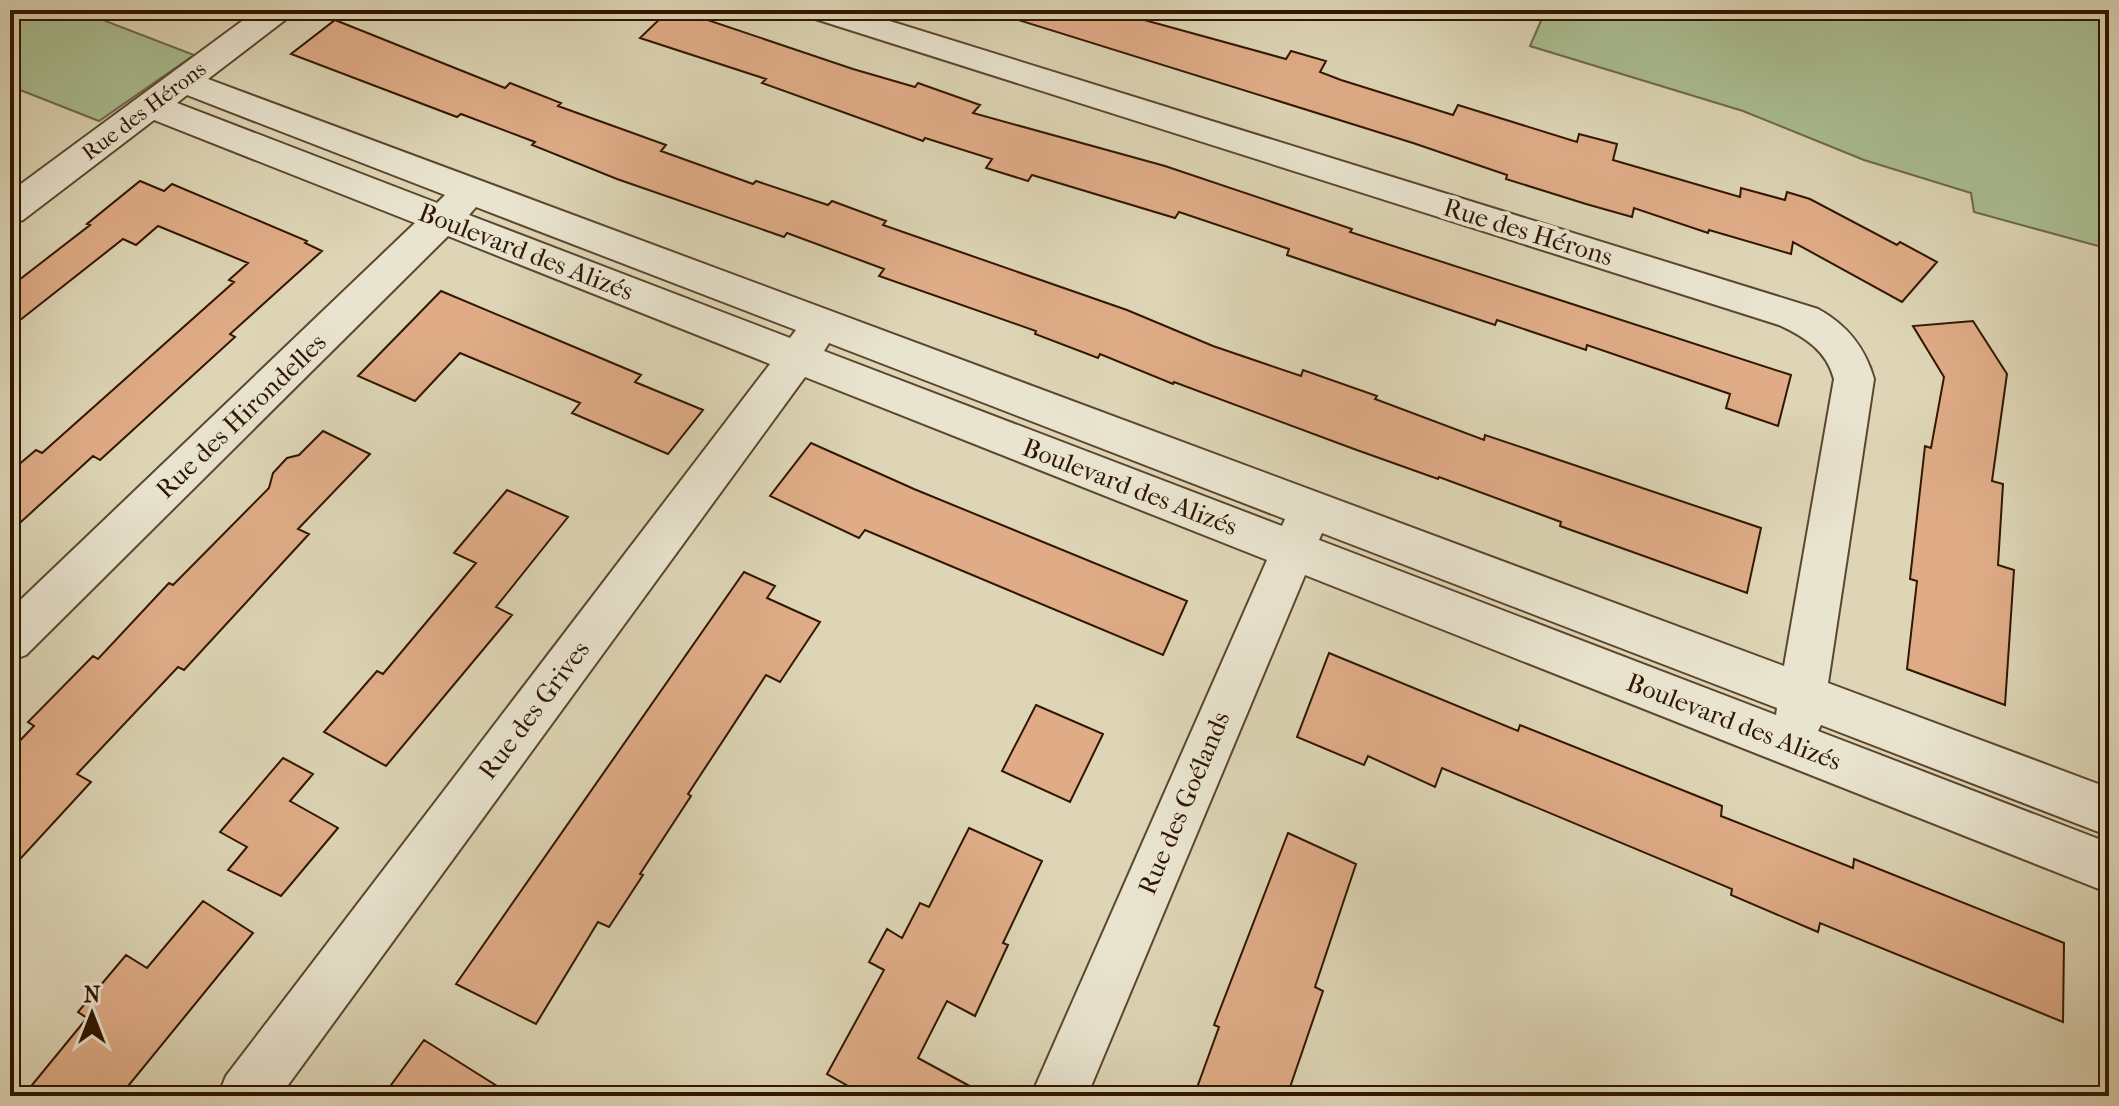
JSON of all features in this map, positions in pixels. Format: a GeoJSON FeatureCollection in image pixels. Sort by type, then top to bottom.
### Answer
{"type":"FeatureCollection","features":[{"type":"Feature","properties":{"kind":"street","name":"Rue des Hérons"},"geometry":{"type":"LineString","coordinates":[[10,211],[278,10]]}},
{"type":"Feature","properties":{"kind":"street","name":"Rue des Hérons"},"geometry":{"type":"LineString","coordinates":[[820,10],[1793,315],[1820,328],[1844,353],[1854,379],[1795,745]]}},
{"type":"Feature","properties":{"kind":"street","name":"Boulevard des Alizés"},"geometry":{"type":"LineString","coordinates":[[168,94],[1301,530],[1795,745],[2109,868]]}},
{"type":"Feature","properties":{"kind":"street","name":"Rue des Hirondelles"},"geometry":{"type":"LineString","coordinates":[[10,640],[457,205]]}},
{"type":"Feature","properties":{"kind":"street","name":"Rue des Grives"},"geometry":{"type":"LineString","coordinates":[[246,1096],[810,341]]}},
{"type":"Feature","properties":{"kind":"street","name":"Boulevard des Alizés"},"geometry":{"type":"LineString","coordinates":[[1301,530],[1802,696],[2109,812]]}},
{"type":"Feature","properties":{"kind":"street","name":"Rue des Goélands"},"geometry":{"type":"LineString","coordinates":[[1059,1096],[1301,530]]}},
{"type":"Feature","properties":{"kind":"green space"},"geometry":{"type":"Polygon","coordinates":[[[10,10],[77,10],[194,55],[99,121],[10,86],[10,10]]]}},
{"type":"Feature","properties":{"kind":"green space"},"geometry":{"type":"Polygon","coordinates":[[[1524,10],[2109,10],[2109,249],[1974,212],[1971,193],[1864,160],[1743,111],[1530,46],[1543,16],[1524,10]]]}},
{"type":"Feature","properties":{"kind":"building"},"geometry":{"type":"Polygon","coordinates":[[[669,10],[678,10],[853,69],[915,87],[918,83],[980,105],[973,113],[1165,166],[1352,229],[1350,232],[1791,375],[1778,426],[1726,408],[1730,394],[1587,345],[1586,350],[1497,320],[1495,325],[1287,255],[1289,249],[1179,212],[1175,218],[1032,175],[1028,181],[986,168],[992,159],[925,138],[923,141],[762,83],[766,79],[640,38],[669,10]]]}},
{"type":"Feature","properties":{"kind":"building"},"geometry":{"type":"Polygon","coordinates":[[[1010,10],[1108,10],[1286,59],[1291,51],[1326,61],[1320,72],[1453,115],[1458,105],[1577,142],[1579,134],[1617,144],[1613,160],[1740,197],[1741,188],[1785,200],[1787,192],[1810,199],[1897,245],[1900,242],[1937,262],[1902,302],[1793,242],[1791,254],[1709,230],[1708,233],[1634,208],[1632,217],[1586,204],[1506,179],[1507,175],[1413,143],[1009,17],[1010,10]]]}},
{"type":"Feature","properties":{"kind":"building"},"geometry":{"type":"Polygon","coordinates":[[[335,20],[505,88],[510,83],[561,103],[558,106],[666,145],[661,151],[753,184],[756,181],[828,205],[832,201],[886,221],[883,225],[1127,310],[1213,346],[1301,376],[1303,370],[1377,396],[1375,399],[1484,440],[1485,435],[1761,528],[1747,593],[1560,526],[1561,522],[1439,477],[1173,384],[1100,354],[1098,358],[1035,334],[1036,331],[879,276],[884,269],[787,233],[784,237],[617,179],[532,145],[535,142],[461,114],[457,117],[291,54],[335,20]]]}},
{"type":"Feature","properties":{"kind":"building"},"geometry":{"type":"Polygon","coordinates":[[[140,181],[164,191],[172,184],[307,241],[305,243],[322,251],[230,334],[235,337],[100,460],[93,456],[10,532],[10,472],[36,450],[42,453],[234,282],[229,280],[248,263],[158,226],[136,245],[123,239],[10,328],[10,287],[90,225],[87,224],[140,181]]]}},
{"type":"Feature","properties":{"kind":"building"},"geometry":{"type":"Polygon","coordinates":[[[441,291],[641,375],[635,382],[703,410],[668,454],[572,413],[580,403],[460,353],[415,401],[358,376],[441,291]]]}},
{"type":"Feature","properties":{"kind":"building"},"geometry":{"type":"Polygon","coordinates":[[[1973,321],[2007,374],[1992,481],[2003,484],[1998,565],[2014,570],[2005,705],[1907,669],[1917,581],[1910,579],[1925,446],[1931,448],[1944,377],[1913,326],[1973,321]]]}},
{"type":"Feature","properties":{"kind":"building"},"geometry":{"type":"Polygon","coordinates":[[[323,431],[370,454],[298,529],[309,534],[184,670],[178,667],[77,774],[91,782],[10,870],[10,751],[34,726],[28,722],[93,656],[98,659],[169,583],[173,585],[269,488],[273,473],[287,458],[299,455],[323,431]]]}},
{"type":"Feature","properties":{"kind":"building"},"geometry":{"type":"Polygon","coordinates":[[[811,443],[914,489],[1187,601],[1163,655],[865,530],[859,538],[770,496],[811,443]]]}},
{"type":"Feature","properties":{"kind":"building"},"geometry":{"type":"Polygon","coordinates":[[[507,490],[568,517],[496,607],[512,615],[386,766],[324,732],[377,671],[383,674],[476,563],[454,553],[507,490]]]}},
{"type":"Feature","properties":{"kind":"building"},"geometry":{"type":"Polygon","coordinates":[[[744,572],[775,586],[767,598],[820,622],[780,682],[766,675],[688,794],[691,796],[609,927],[598,922],[536,1024],[456,984],[744,572]]]}},
{"type":"Feature","properties":{"kind":"building"},"geometry":{"type":"Polygon","coordinates":[[[1329,653],[1518,731],[1520,725],[1722,806],[1721,816],[1853,868],[1854,859],[2064,943],[2063,1022],[1820,923],[1818,932],[1731,895],[1732,889],[1442,768],[1435,787],[1368,756],[1364,765],[1297,737],[1329,653]]]}},
{"type":"Feature","properties":{"kind":"building"},"geometry":{"type":"Polygon","coordinates":[[[1036,705],[1103,734],[1070,802],[1002,771],[1036,705]]]}},
{"type":"Feature","properties":{"kind":"building"},"geometry":{"type":"Polygon","coordinates":[[[283,758],[313,774],[290,801],[338,828],[281,896],[228,870],[247,847],[220,832],[283,758]]]}},
{"type":"Feature","properties":{"kind":"building"},"geometry":{"type":"Polygon","coordinates":[[[969,828],[1042,861],[1003,943],[1008,945],[975,1016],[947,1001],[918,1058],[988,1096],[866,1096],[827,1074],[884,970],[869,962],[887,929],[902,938],[920,903],[929,907],[969,828]]]}},
{"type":"Feature","properties":{"kind":"building"},"geometry":{"type":"Polygon","coordinates":[[[1288,833],[1356,864],[1315,987],[1323,991],[1287,1096],[1194,1096],[1219,1027],[1214,1025],[1288,833]]]}},
{"type":"Feature","properties":{"kind":"building"},"geometry":{"type":"Polygon","coordinates":[[[203,901],[253,933],[120,1096],[23,1096],[87,1018],[78,1012],[126,955],[147,968],[203,901]]]}},
{"type":"Feature","properties":{"kind":"building"},"geometry":{"type":"Polygon","coordinates":[[[424,1040],[513,1096],[383,1096],[424,1040]]]}}]}
